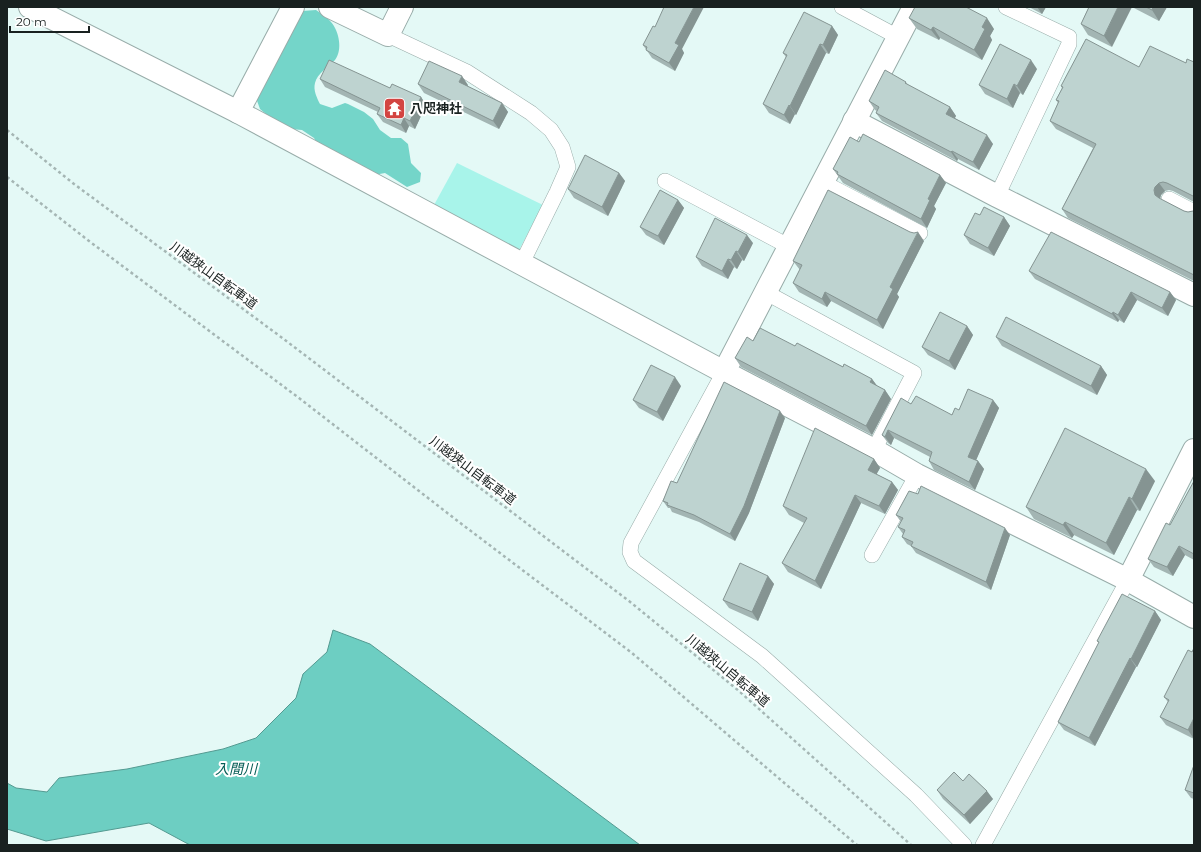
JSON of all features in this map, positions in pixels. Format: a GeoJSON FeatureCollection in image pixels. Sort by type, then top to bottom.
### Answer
{"type":"FeatureCollection","features":[{"type":"Feature","properties":{"kind":"street"},"geometry":{"type":"LineString","coordinates":[[30,7],[238,112],[724,372],[874,450],[917,475],[1128,580],[1194,617]]}},
{"type":"Feature","properties":{"kind":"street"},"geometry":{"type":"LineString","coordinates":[[238,112],[293,7]]}},
{"type":"Feature","properties":{"kind":"street"},"geometry":{"type":"LineString","coordinates":[[330,7],[388,35],[402,7]]}},
{"type":"Feature","properties":{"kind":"street"},"geometry":{"type":"LineString","coordinates":[[724,372],[914,7]]}},
{"type":"Feature","properties":{"kind":"street"},"geometry":{"type":"LineString","coordinates":[[854,122],[1194,295]]}},
{"type":"Feature","properties":{"kind":"street"},"geometry":{"type":"LineString","coordinates":[[1128,580],[1194,450]]}},
{"type":"Feature","properties":{"kind":"lane"},"geometry":{"type":"LineString","coordinates":[[842,7],[898,37]]}},
{"type":"Feature","properties":{"kind":"lane"},"geometry":{"type":"LineString","coordinates":[[997,196],[1069,44],[1069,37],[1006,7]]}},
{"type":"Feature","properties":{"kind":"lane"},"geometry":{"type":"LineString","coordinates":[[388,35],[467,72],[531,113],[551,130],[562,147],[568,167],[522,263]]}},
{"type":"Feature","properties":{"kind":"lane"},"geometry":{"type":"LineString","coordinates":[[665,181],[790,247]]}},
{"type":"Feature","properties":{"kind":"lane"},"geometry":{"type":"LineString","coordinates":[[822,182],[920,233]]}},
{"type":"Feature","properties":{"kind":"lane"},"geometry":{"type":"LineString","coordinates":[[1169,199],[1194,212]]}},
{"type":"Feature","properties":{"kind":"lane"},"geometry":{"type":"LineString","coordinates":[[765,292],[914,373],[874,450]]}},
{"type":"Feature","properties":{"kind":"lane"},"geometry":{"type":"LineString","coordinates":[[724,372],[631,543],[630,552],[634,560],[762,656],[916,795],[964,845]]}},
{"type":"Feature","properties":{"kind":"lane"},"geometry":{"type":"LineString","coordinates":[[872,556],[917,475]]}},
{"type":"Feature","properties":{"kind":"lane"},"geometry":{"type":"LineString","coordinates":[[983,845],[1128,580]]}},
{"type":"Feature","properties":{"kind":"path","name":"川越狭山自転車道"},"geometry":{"type":"LineString","coordinates":[[7,130],[74,184],[287,342],[629,601],[739,691],[911,845]]}},
{"type":"Feature","properties":{"kind":"path"},"geometry":{"type":"LineString","coordinates":[[7,177],[89,241],[299,398],[452,517],[632,653],[857,845]]}},
{"type":"Feature","properties":{"kind":"shaded area"},"geometry":{"type":"Polygon","coordinates":[[[316,10],[328,19],[334,26],[339,41],[339,51],[335,60],[316,79],[315,91],[320,104],[332,108],[345,103],[348,104],[364,112],[373,119],[380,130],[391,138],[401,138],[408,144],[411,163],[421,173],[420,182],[407,187],[385,173],[374,175],[319,147],[314,138],[302,130],[291,129],[278,124],[260,109],[256,98],[302,11],[316,10]]]}},
{"type":"Feature","properties":{"kind":"shaded area"},"geometry":{"type":"Polygon","coordinates":[[[457,163],[543,205],[519,250],[434,205],[457,163]]]}},
{"type":"Feature","properties":{"kind":"water","name":"入間川"},"geometry":{"type":"Polygon","coordinates":[[[333,630],[370,644],[640,845],[190,845],[149,823],[46,841],[7,829],[7,783],[16,788],[47,792],[59,778],[127,769],[223,749],[256,738],[296,698],[303,674],[327,652],[333,630]]]}},
{"type":"Feature","properties":{"kind":"building"},"geometry":{"type":"Polygon","coordinates":[[[664,7],[694,7],[675,43],[679,45],[669,63],[646,50],[647,47],[643,45],[653,26],[655,27],[664,7]]]}},
{"type":"Feature","properties":{"kind":"building"},"geometry":{"type":"Polygon","coordinates":[[[915,7],[966,7],[987,18],[982,27],[985,29],[974,50],[933,27],[931,30],[909,18],[915,7]]]}},
{"type":"Feature","properties":{"kind":"building"},"geometry":{"type":"Polygon","coordinates":[[[1089,7],[1118,7],[1104,36],[1081,24],[1089,7]]]}},
{"type":"Feature","properties":{"kind":"building"},"geometry":{"type":"Polygon","coordinates":[[[1146,7],[1153,7],[1152,10],[1146,7]]]}},
{"type":"Feature","properties":{"kind":"building"},"geometry":{"type":"Polygon","coordinates":[[[804,12],[832,26],[823,45],[820,44],[790,106],[789,105],[784,115],[763,104],[787,55],[783,53],[804,12]]]}},
{"type":"Feature","properties":{"kind":"building"},"geometry":{"type":"Polygon","coordinates":[[[1086,39],[1139,67],[1150,46],[1186,63],[1187,59],[1194,62],[1194,197],[1163,182],[1159,183],[1154,190],[1155,195],[1159,198],[1184,211],[1188,212],[1194,210],[1194,275],[1062,209],[1096,144],[1050,121],[1059,101],[1056,100],[1063,87],[1061,86],[1086,39]]]}},
{"type":"Feature","properties":{"kind":"building"},"geometry":{"type":"Polygon","coordinates":[[[1000,44],[1031,60],[1017,86],[1014,84],[1007,99],[979,85],[1000,44]]]}},
{"type":"Feature","properties":{"kind":"building"},"geometry":{"type":"Polygon","coordinates":[[[329,60],[390,88],[392,84],[421,97],[410,121],[404,118],[401,125],[377,114],[380,108],[320,79],[329,60]]]}},
{"type":"Feature","properties":{"kind":"building"},"geometry":{"type":"Polygon","coordinates":[[[429,61],[462,76],[459,82],[502,103],[493,121],[418,84],[429,61]]]}},
{"type":"Feature","properties":{"kind":"building"},"geometry":{"type":"Polygon","coordinates":[[[885,70],[906,82],[905,83],[950,107],[946,114],[987,135],[973,162],[876,113],[879,107],[869,101],[885,70]]]}},
{"type":"Feature","properties":{"kind":"building"},"geometry":{"type":"Polygon","coordinates":[[[863,134],[940,175],[928,199],[930,200],[921,219],[837,174],[838,172],[833,169],[850,137],[859,142],[863,134]]]}},
{"type":"Feature","properties":{"kind":"building"},"geometry":{"type":"Polygon","coordinates":[[[585,155],[619,173],[602,207],[568,189],[585,155]]]}},
{"type":"Feature","properties":{"kind":"building"},"geometry":{"type":"Polygon","coordinates":[[[660,190],[678,200],[658,236],[640,227],[660,190]]]}},
{"type":"Feature","properties":{"kind":"building"},"geometry":{"type":"Polygon","coordinates":[[[828,190],[910,232],[918,232],[890,287],[893,289],[877,320],[825,292],[822,299],[793,283],[802,265],[793,261],[828,190]]]}},
{"type":"Feature","properties":{"kind":"building"},"geometry":{"type":"Polygon","coordinates":[[[984,207],[1004,217],[988,248],[964,235],[975,213],[980,215],[984,207]]]}},
{"type":"Feature","properties":{"kind":"building"},"geometry":{"type":"Polygon","coordinates":[[[715,218],[747,235],[738,252],[736,251],[731,260],[728,259],[722,271],[696,257],[715,218]]]}},
{"type":"Feature","properties":{"kind":"building"},"geometry":{"type":"Polygon","coordinates":[[[1051,232],[1170,292],[1162,308],[1131,292],[1118,315],[1113,312],[1112,314],[1029,271],[1051,232]]]}},
{"type":"Feature","properties":{"kind":"building"},"geometry":{"type":"Polygon","coordinates":[[[940,312],[967,326],[949,361],[922,347],[940,312]]]}},
{"type":"Feature","properties":{"kind":"building"},"geometry":{"type":"Polygon","coordinates":[[[1006,317],[1101,366],[1091,386],[996,337],[1006,317]]]}},
{"type":"Feature","properties":{"kind":"building"},"geometry":{"type":"Polygon","coordinates":[[[760,328],[795,346],[797,343],[843,367],[844,364],[872,379],[870,382],[885,390],[866,426],[735,358],[747,337],[753,341],[760,328]]]}},
{"type":"Feature","properties":{"kind":"building"},"geometry":{"type":"Polygon","coordinates":[[[651,365],[675,377],[657,412],[633,400],[651,365]]]}},
{"type":"Feature","properties":{"kind":"building"},"geometry":{"type":"Polygon","coordinates":[[[724,382],[780,411],[744,506],[730,534],[694,515],[667,505],[668,503],[663,501],[671,481],[677,483],[724,382]]]}},
{"type":"Feature","properties":{"kind":"building"},"geometry":{"type":"Polygon","coordinates":[[[968,389],[993,400],[968,457],[978,461],[969,482],[929,461],[932,452],[888,430],[885,437],[882,435],[901,398],[911,404],[916,396],[952,415],[955,408],[959,410],[968,389]]]}},
{"type":"Feature","properties":{"kind":"building"},"geometry":{"type":"Polygon","coordinates":[[[815,428],[874,459],[868,470],[892,482],[879,506],[855,495],[815,581],[782,563],[807,518],[783,506],[815,428]]]}},
{"type":"Feature","properties":{"kind":"building"},"geometry":{"type":"Polygon","coordinates":[[[1065,428],[1146,469],[1132,499],[1129,497],[1106,543],[1065,522],[1063,525],[1026,507],[1065,428]]]}},
{"type":"Feature","properties":{"kind":"building"},"geometry":{"type":"Polygon","coordinates":[[[1194,481],[1194,554],[1179,546],[1167,567],[1148,559],[1166,523],[1170,525],[1194,481]]]}},
{"type":"Feature","properties":{"kind":"building"},"geometry":{"type":"Polygon","coordinates":[[[921,486],[1005,528],[986,582],[911,546],[913,542],[902,537],[905,530],[898,527],[903,518],[896,515],[909,491],[918,494],[921,486]]]}},
{"type":"Feature","properties":{"kind":"building"},"geometry":{"type":"Polygon","coordinates":[[[740,563],[768,576],[752,612],[723,600],[740,563]]]}},
{"type":"Feature","properties":{"kind":"building"},"geometry":{"type":"Polygon","coordinates":[[[1122,594],[1155,611],[1089,738],[1058,722],[1099,642],[1097,641],[1122,594]]]}},
{"type":"Feature","properties":{"kind":"building"},"geometry":{"type":"Polygon","coordinates":[[[1194,648],[1194,718],[1188,730],[1160,717],[1169,700],[1164,697],[1188,650],[1192,652],[1194,648]]]}},
{"type":"Feature","properties":{"kind":"building"},"geometry":{"type":"Polygon","coordinates":[[[1194,765],[1194,793],[1185,790],[1194,765]]]}},
{"type":"Feature","properties":{"kind":"building"},"geometry":{"type":"Polygon","coordinates":[[[954,772],[963,781],[969,774],[987,791],[964,815],[937,790],[954,772]]]}},
{"type":"Feature","properties":{"kind":"place","name":"八咫神社"},"geometry":{"type":"Point","coordinates":[394,108]}}]}
